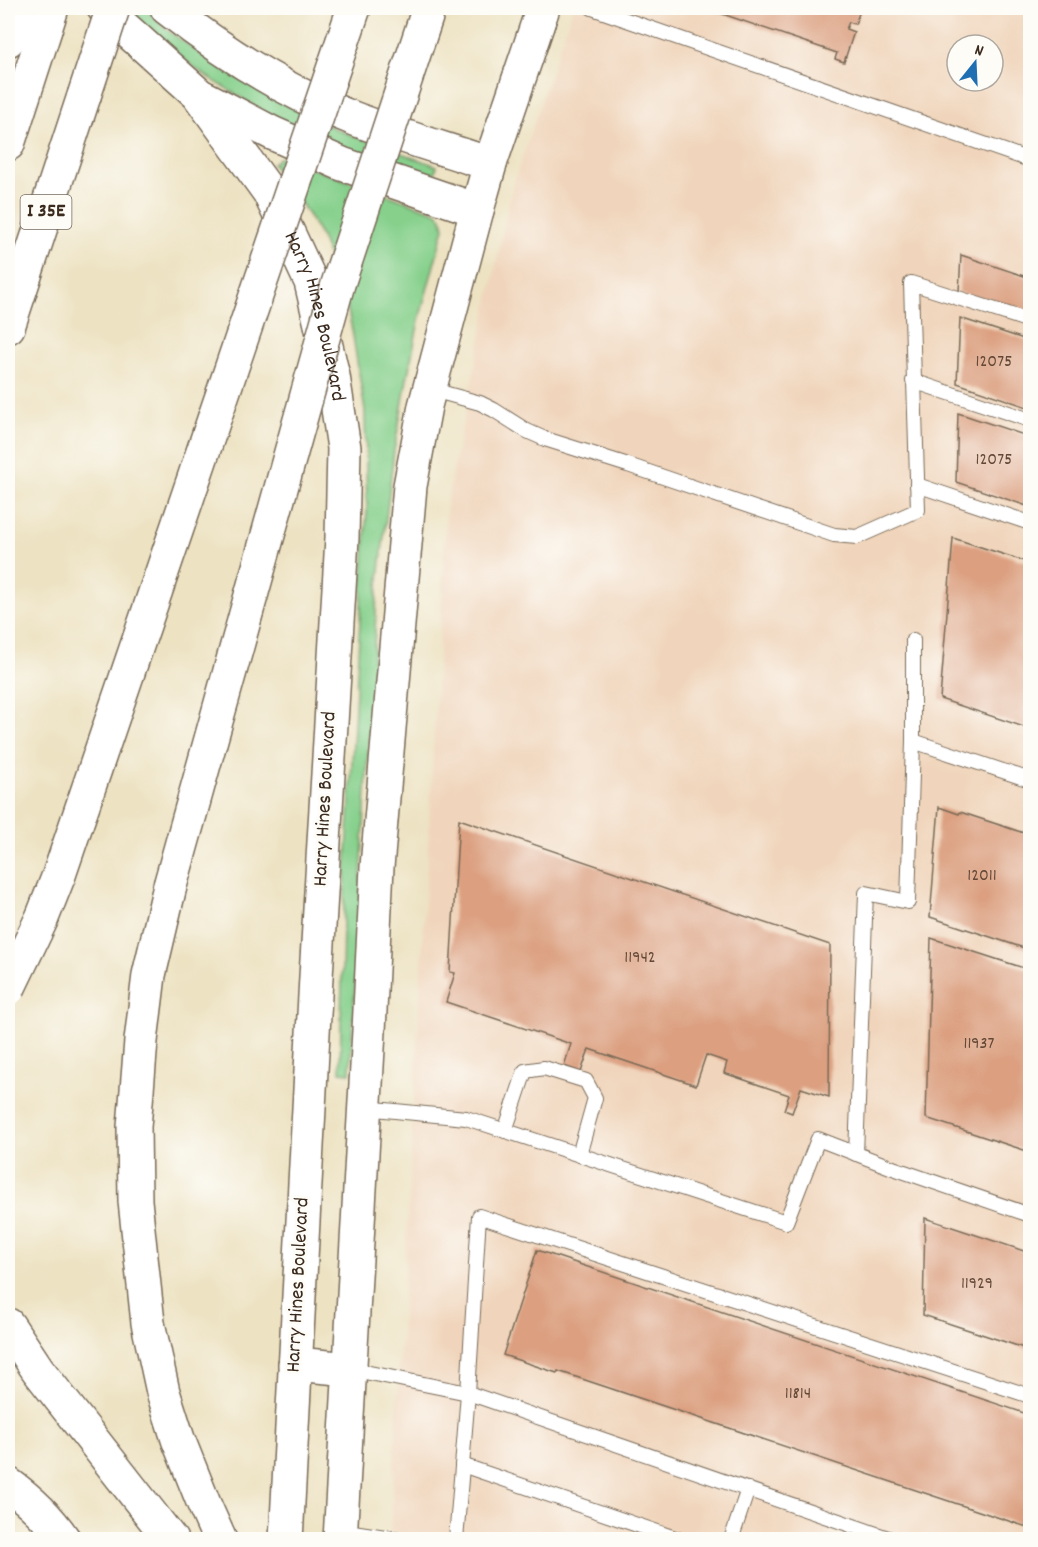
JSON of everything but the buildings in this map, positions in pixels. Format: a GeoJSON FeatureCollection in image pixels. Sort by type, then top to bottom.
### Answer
{"type":"FeatureCollection","features":[{"type":"Feature","properties":{"kind":"main road"},"geometry":{"type":"LineString","coordinates":[[8,144],[52,8]]}},
{"type":"Feature","properties":{"kind":"main road","name":"Harry Hines Boulevard"},"geometry":{"type":"LineString","coordinates":[[104,8],[198,94],[269,192],[311,282],[333,376],[344,448],[341,550],[319,910],[286,1539]]}},
{"type":"Feature","properties":{"kind":"main road","name":"I 35E"},"geometry":{"type":"LineString","coordinates":[[8,327],[113,8]]}},
{"type":"Feature","properties":{"kind":"main road"},"geometry":{"type":"LineString","coordinates":[[167,8],[240,62],[315,102],[355,119],[490,164]]}},
{"type":"Feature","properties":{"kind":"main road"},"geometry":{"type":"LineString","coordinates":[[8,989],[42,918],[63,864],[354,8]]}},
{"type":"Feature","properties":{"kind":"main road"},"geometry":{"type":"LineString","coordinates":[[220,1539],[178,1439],[163,1392],[148,1323],[135,1201],[134,1127],[149,975],[170,886],[338,284],[429,8]]}},
{"type":"Feature","properties":{"kind":"main road"},"geometry":{"type":"LineString","coordinates":[[340,1535],[377,867],[410,486],[429,389],[477,210],[490,164],[543,8]]}},
{"type":"Feature","properties":{"kind":"main road","name":"Harry Hines Boulevard"},"geometry":{"type":"LineString","coordinates":[[198,94],[272,133],[342,164],[477,210]]}},
{"type":"Feature","properties":{"kind":"main road"},"geometry":{"type":"LineString","coordinates":[[8,1325],[38,1370],[171,1539]]}},
{"type":"Feature","properties":{"kind":"main road"},"geometry":{"type":"LineString","coordinates":[[295,1364],[350,1369]]}},
{"type":"Feature","properties":{"kind":"main road"},"geometry":{"type":"LineString","coordinates":[[8,1484],[41,1512],[64,1539]]}},
{"type":"Feature","properties":{"kind":"lane"},"geometry":{"type":"LineString","coordinates":[[592,8],[1030,160]]}},
{"type":"Feature","properties":{"kind":"lane"},"geometry":{"type":"LineString","coordinates":[[429,389],[480,403],[526,431],[545,439],[834,535],[857,537],[918,510],[911,283],[1030,321]]}},
{"type":"Feature","properties":{"kind":"lane"},"geometry":{"type":"LineString","coordinates":[[914,381],[1030,420]]}},
{"type":"Feature","properties":{"kind":"lane"},"geometry":{"type":"LineString","coordinates":[[917,485],[1030,523]]}},
{"type":"Feature","properties":{"kind":"lane"},"geometry":{"type":"LineString","coordinates":[[856,1154],[866,893],[908,902],[913,741],[913,640]]}},
{"type":"Feature","properties":{"kind":"lane"},"geometry":{"type":"LineString","coordinates":[[913,741],[1030,780]]}},
{"type":"Feature","properties":{"kind":"lane"},"geometry":{"type":"LineString","coordinates":[[505,1131],[525,1071],[544,1068],[586,1081],[595,1098],[579,1155]]}},
{"type":"Feature","properties":{"kind":"lane"},"geometry":{"type":"LineString","coordinates":[[365,1108],[466,1118],[786,1222],[818,1139],[892,1168],[1030,1215]]}},
{"type":"Feature","properties":{"kind":"lane"},"geometry":{"type":"LineString","coordinates":[[456,1539],[479,1216],[1030,1396]]}},
{"type":"Feature","properties":{"kind":"lane"},"geometry":{"type":"LineString","coordinates":[[350,1369],[468,1393],[894,1539]]}},
{"type":"Feature","properties":{"kind":"lane"},"geometry":{"type":"LineString","coordinates":[[462,1465],[681,1539]]}},
{"type":"Feature","properties":{"kind":"lane"},"geometry":{"type":"LineString","coordinates":[[731,1539],[747,1489]]}},
{"type":"Feature","properties":{"kind":"lane"},"geometry":{"type":"LineString","coordinates":[[340,1535],[405,1539]]}},
{"type":"Feature","properties":{"kind":"shaded area"},"geometry":{"type":"Polygon","coordinates":[[[573,8],[1030,8],[1030,1539],[390,1540],[447,501],[512,188],[573,8]]]}},
{"type":"Feature","properties":{"kind":"green space"},"geometry":{"type":"Polygon","coordinates":[[[129,8],[145,8],[167,30],[222,69],[269,96],[340,131],[437,166],[433,178],[351,153],[274,118],[206,76],[160,41],[129,8]]]}},
{"type":"Feature","properties":{"kind":"green space"},"geometry":{"type":"Polygon","coordinates":[[[280,157],[438,213],[442,218],[444,228],[419,320],[407,379],[394,451],[377,595],[350,1073],[340,1072],[343,925],[367,510],[365,411],[345,296],[320,235],[303,206],[272,164],[280,157]]]}}]}
